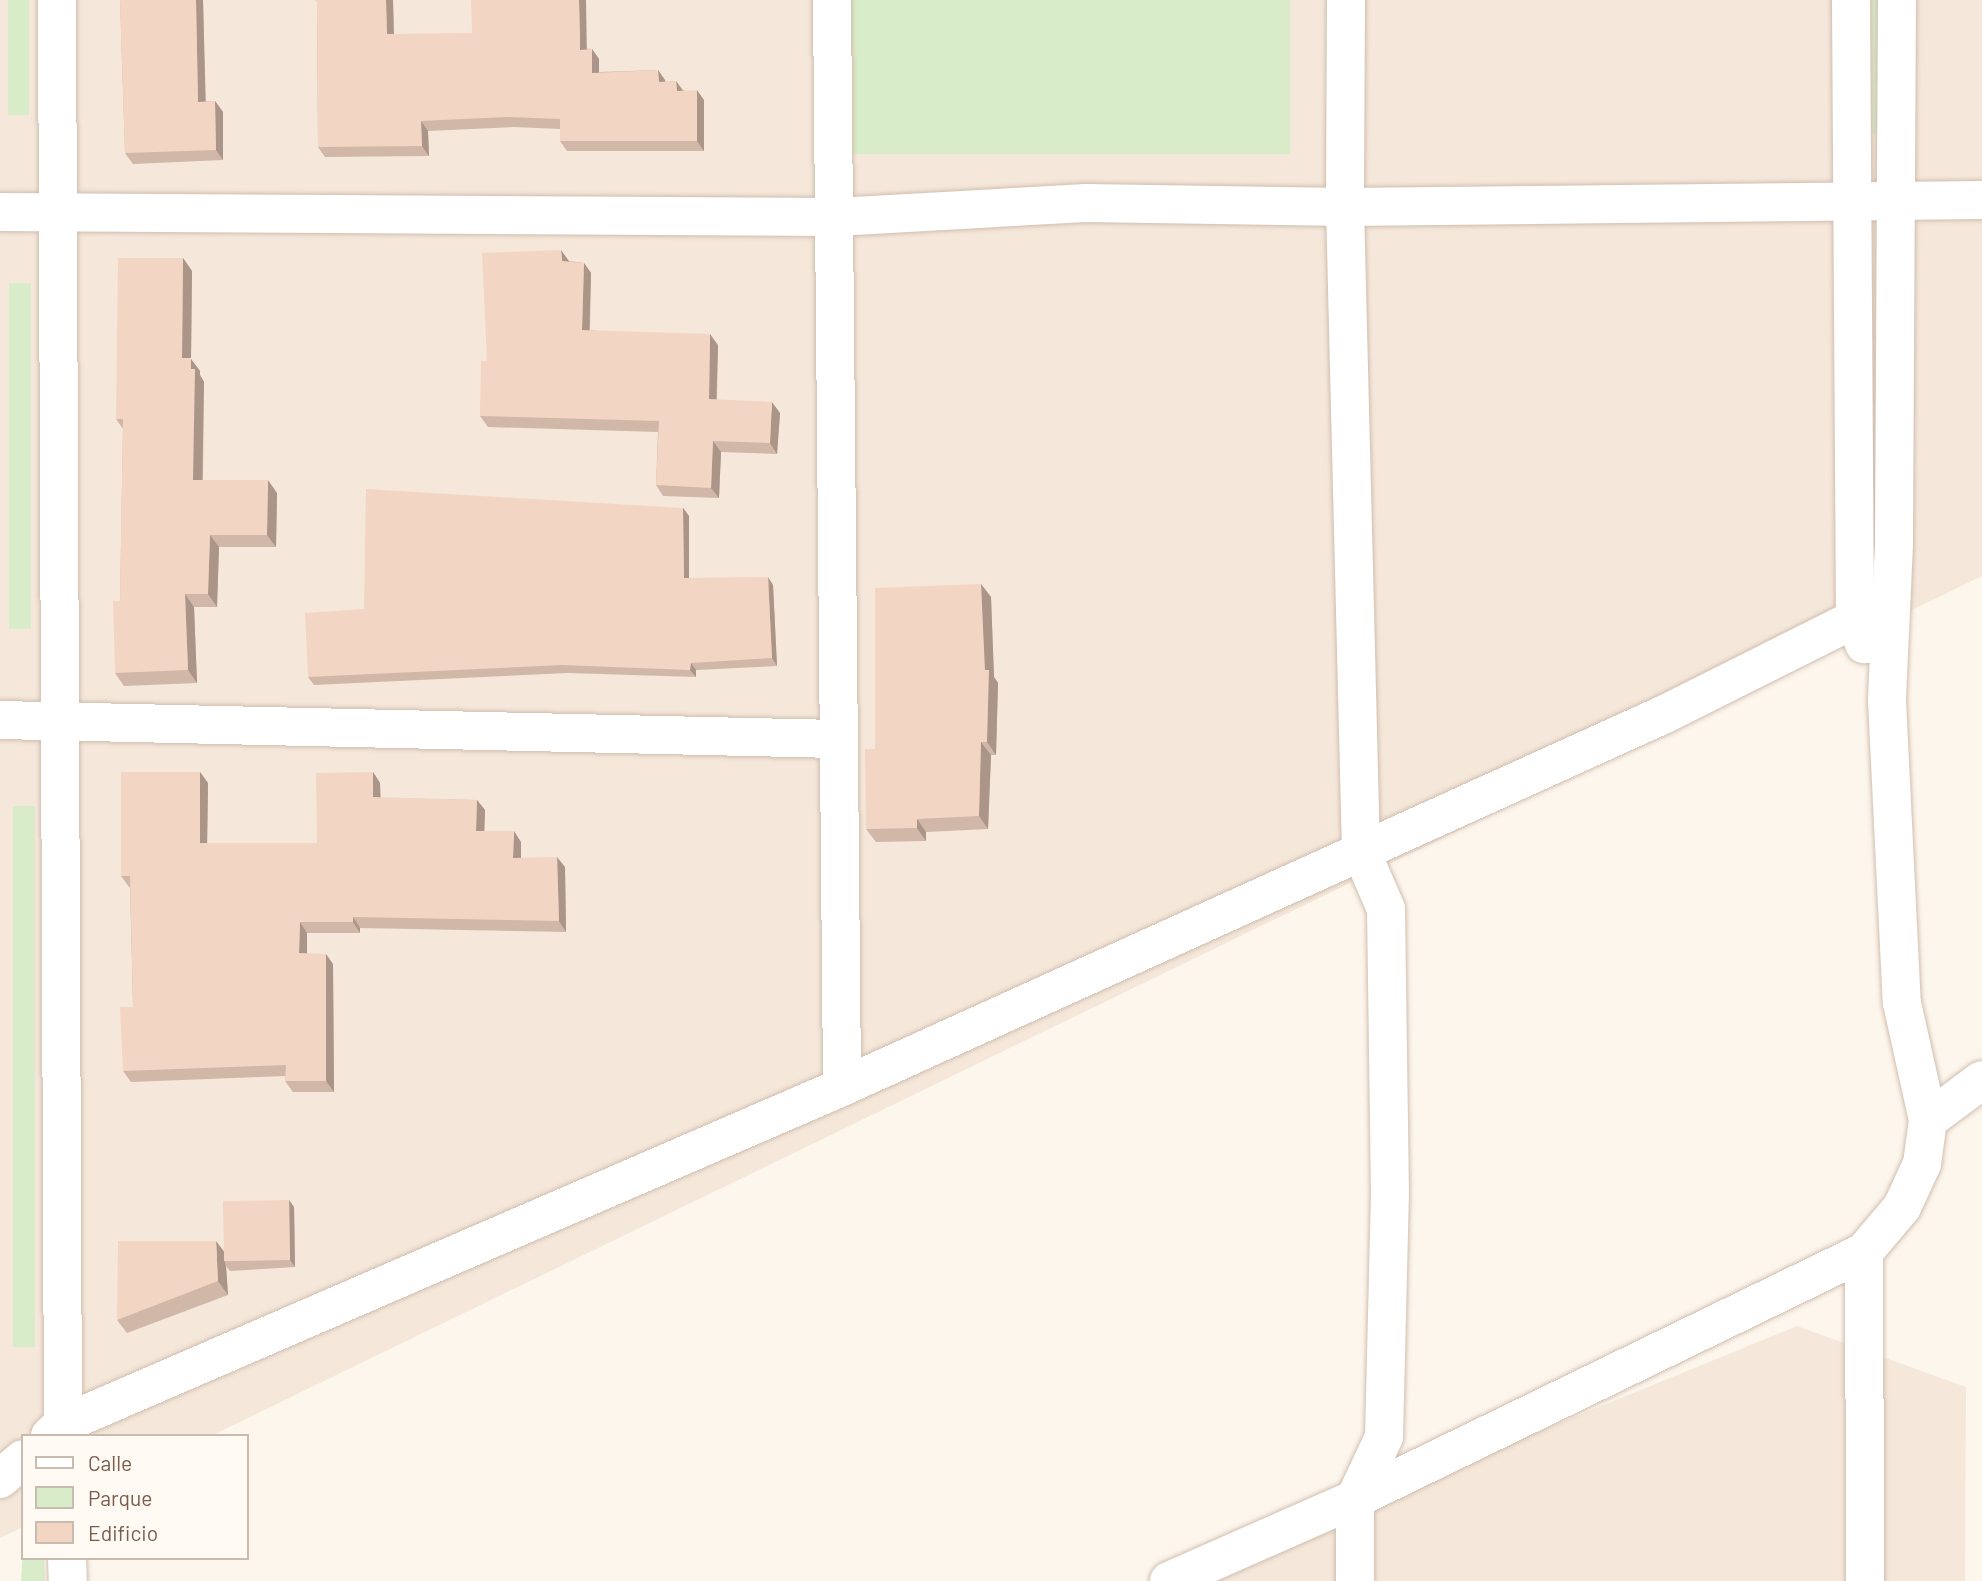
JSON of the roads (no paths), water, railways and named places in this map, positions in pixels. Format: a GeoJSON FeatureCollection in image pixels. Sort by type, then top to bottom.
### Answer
{"type":"FeatureCollection","features":[{"type":"Feature","properties":{"kind":"street"},"geometry":{"type":"LineString","coordinates":[[57,0],[61,723],[59,1432],[842,1087],[1663,715],[1855,619]]}},
{"type":"Feature","properties":{"kind":"street"},"geometry":{"type":"LineString","coordinates":[[832,0],[836,217],[836,739],[842,1087]]}},
{"type":"Feature","properties":{"kind":"street"},"geometry":{"type":"LineString","coordinates":[[1346,0],[1345,207],[1361,850],[1386,909],[1390,1192],[1384,1437],[1354,1499],[1355,1581]]}},
{"type":"Feature","properties":{"kind":"street"},"geometry":{"type":"LineString","coordinates":[[1851,0],[1855,619],[1886,701]]}},
{"type":"Feature","properties":{"kind":"street"},"geometry":{"type":"LineString","coordinates":[[1169,1581],[1354,1499],[1864,1252],[1902,1207],[1917,1175],[1928,1120],[1902,1003],[1886,701],[1893,591],[1899,202],[1897,0]]}},
{"type":"Feature","properties":{"kind":"street"},"geometry":{"type":"LineString","coordinates":[[0,212],[836,217],[1086,204],[1345,207],[1852,204],[1982,200]]}},
{"type":"Feature","properties":{"kind":"street"},"geometry":{"type":"LineString","coordinates":[[0,720],[836,739]]}},
{"type":"Feature","properties":{"kind":"street"},"geometry":{"type":"LineString","coordinates":[[1928,1120],[1982,1080]]}},
{"type":"Feature","properties":{"kind":"street"},"geometry":{"type":"LineString","coordinates":[[1864,1252],[1865,1581]]}},
{"type":"Feature","properties":{"kind":"street"},"geometry":{"type":"LineString","coordinates":[[0,1479],[21,1461]]}},
{"type":"Feature","properties":{"kind":"street"},"geometry":{"type":"LineString","coordinates":[[67,1560],[68,1581]]}}]}
